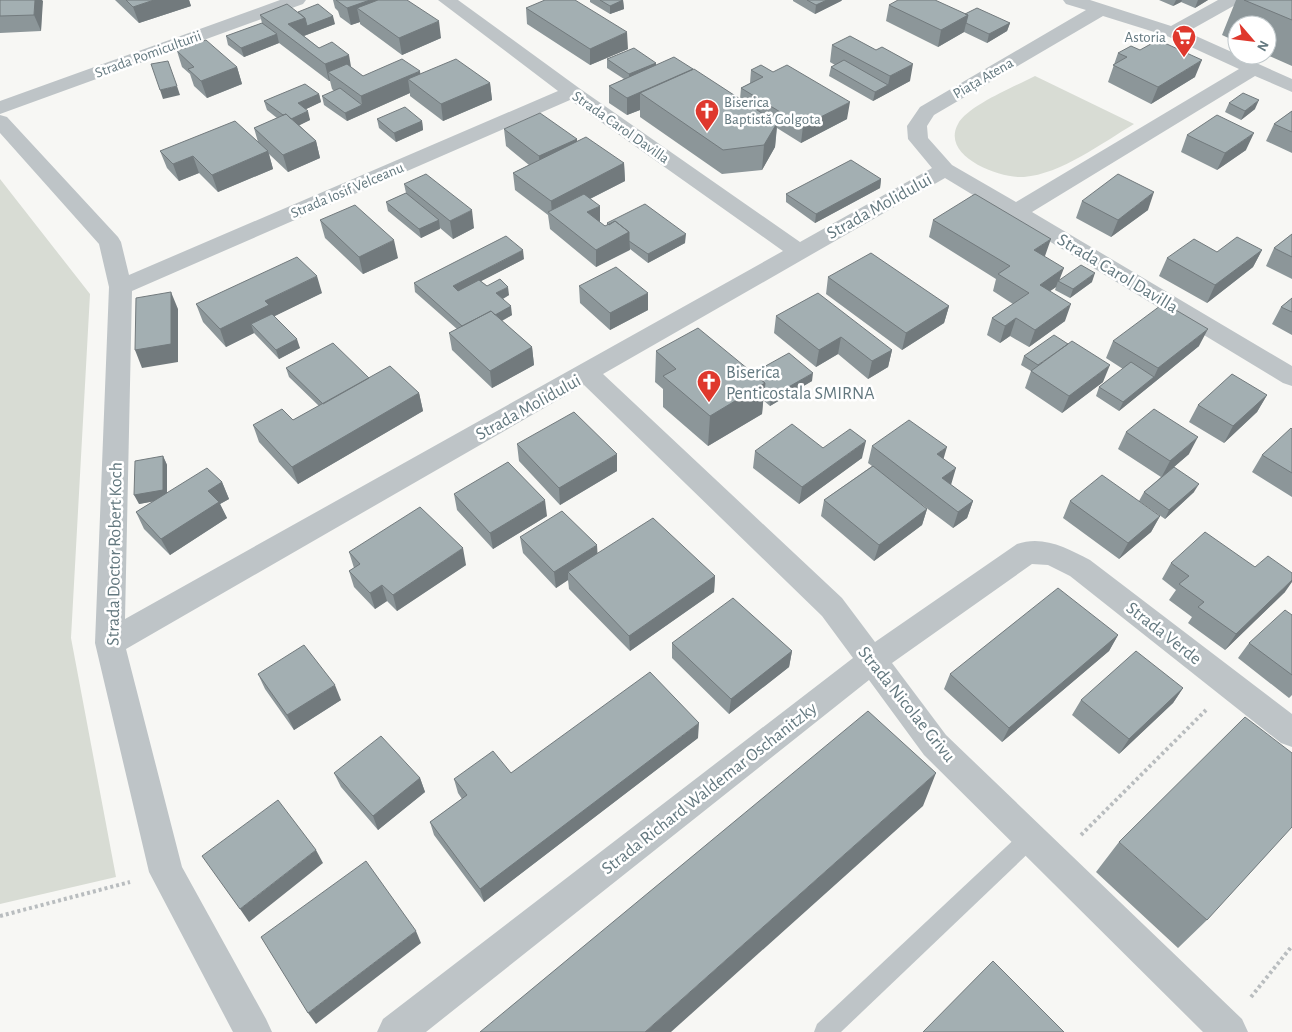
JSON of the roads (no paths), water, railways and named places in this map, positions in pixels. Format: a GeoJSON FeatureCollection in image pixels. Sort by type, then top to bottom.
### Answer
{"type":"FeatureCollection","features":[{"type":"Feature","properties":{"kind":"street","name":"Strada Pomiculturii"},"geometry":{"type":"LineString","coordinates":[[0,108],[297,0]]}},
{"type":"Feature","properties":{"kind":"street","name":"Strada Carol Davilla"},"geometry":{"type":"LineString","coordinates":[[447,0],[572,92],[798,251]]}},
{"type":"Feature","properties":{"kind":"street"},"geometry":{"type":"LineString","coordinates":[[1072,0],[1173,32],[1292,86]]}},
{"type":"Feature","properties":{"kind":"street"},"geometry":{"type":"LineString","coordinates":[[1173,32],[1231,0]]}},
{"type":"Feature","properties":{"kind":"street","name":"Piața Atena"},"geometry":{"type":"LineString","coordinates":[[945,169],[918,139],[917,126],[927,111],[1100,10]]}},
{"type":"Feature","properties":{"kind":"street"},"geometry":{"type":"LineString","coordinates":[[1016,212],[1255,68]]}},
{"type":"Feature","properties":{"kind":"street","name":"Strada Iosif Velceanu"},"geometry":{"type":"LineString","coordinates":[[121,287],[572,92]]}},
{"type":"Feature","properties":{"kind":"street","name":"Strada Doctor Robert Koch"},"geometry":{"type":"LineString","coordinates":[[0,120],[110,242],[121,287],[110,643],[166,872],[253,1032]]}},
{"type":"Feature","properties":{"kind":"street","name":"Strada Carol Davilla"},"geometry":{"type":"LineString","coordinates":[[945,169],[1292,377]]}},
{"type":"Feature","properties":{"kind":"street","name":"Strada Molidului"},"geometry":{"type":"LineString","coordinates":[[110,643],[587,374],[798,251],[945,169]]}},
{"type":"Feature","properties":{"kind":"street","name":"Strada Nicolae Grivu"},"geometry":{"type":"LineString","coordinates":[[587,374],[832,607],[935,745],[1227,1030]]}},
{"type":"Feature","properties":{"kind":"street","name":"Strada Richard Waldemar Oschanitzky"},"geometry":{"type":"LineString","coordinates":[[396,1032],[871,661],[1027,552]]}},
{"type":"Feature","properties":{"kind":"street","name":"Strada Verde"},"geometry":{"type":"LineString","coordinates":[[1027,552],[1052,554],[1080,568],[1292,733]]}},
{"type":"Feature","properties":{"kind":"lane"},"geometry":{"type":"LineString","coordinates":[[831,1030],[1042,850]]}},
{"type":"Feature","properties":{"kind":"place","name":"Astoria"},"geometry":{"type":"Point","coordinates":[1184,58]}},
{"type":"Feature","properties":{"kind":"place","name":"Biserica Baptistă Golgota"},"geometry":{"type":"Point","coordinates":[707,132]}},
{"type":"Feature","properties":{"kind":"place","name":"Biserica Penticostala SMIRNA"},"geometry":{"type":"Point","coordinates":[709,403]}}]}
